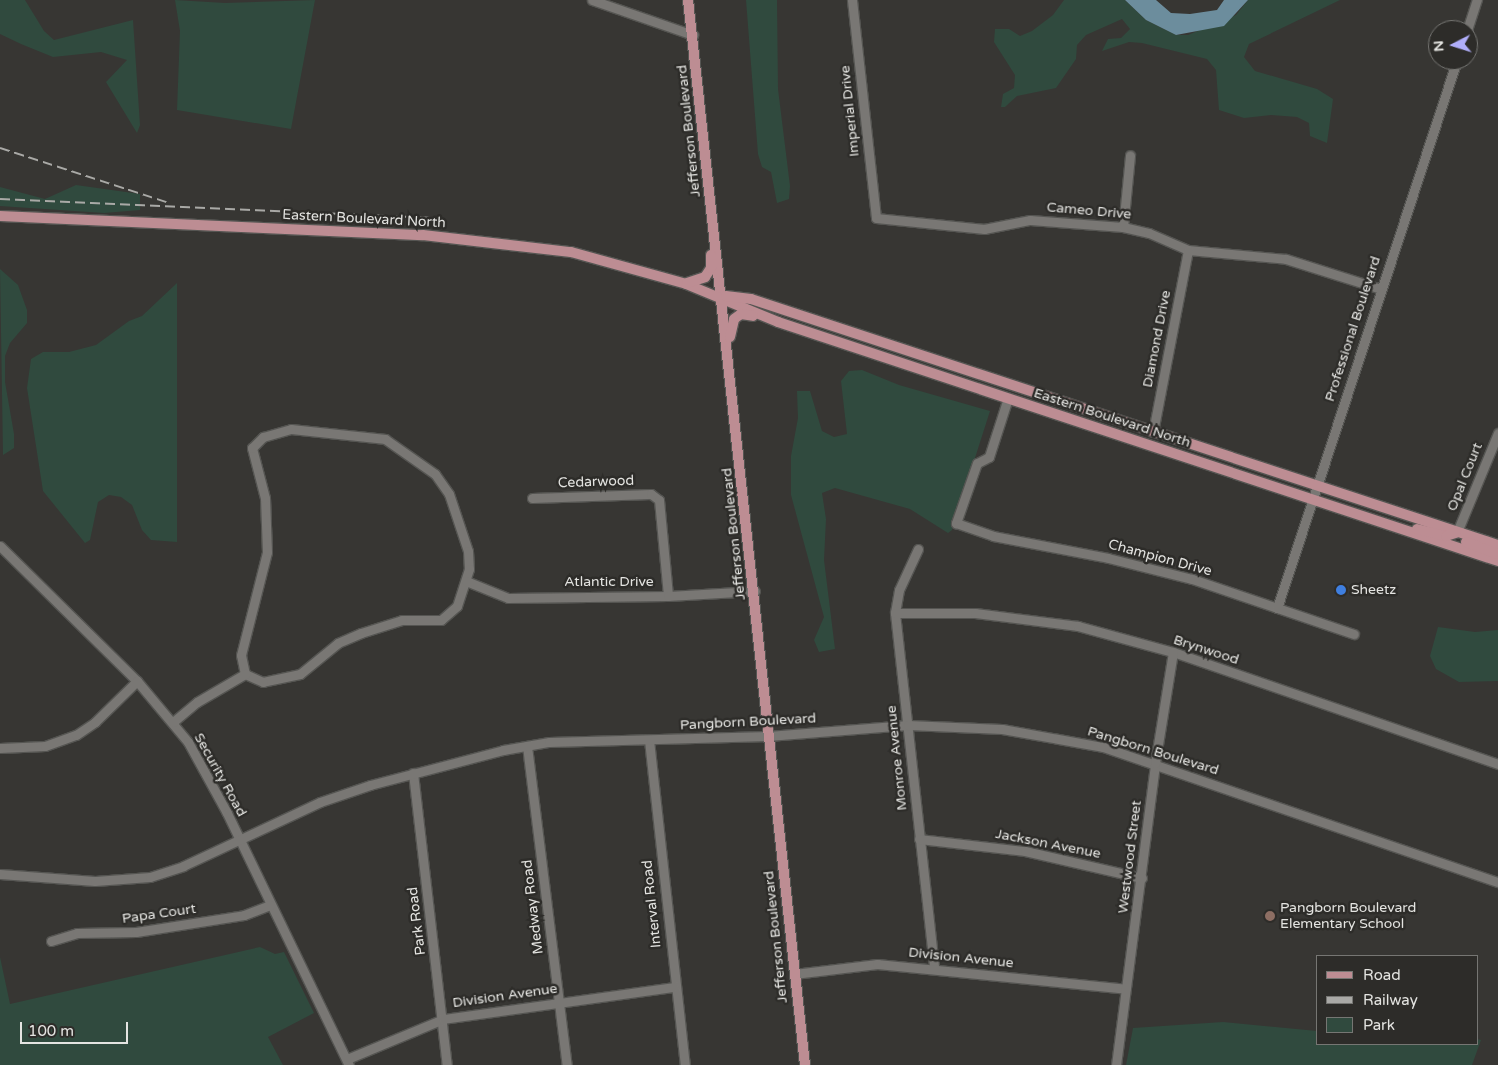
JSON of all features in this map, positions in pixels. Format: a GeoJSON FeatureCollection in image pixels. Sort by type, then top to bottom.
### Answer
{"type":"FeatureCollection","features":[{"type":"Feature","properties":{"kind":"main road","name":"Jefferson Boulevard"},"geometry":{"type":"LineString","coordinates":[[688,0],[720,296],[755,590],[768,736],[805,1065]]}},
{"type":"Feature","properties":{"kind":"main road","name":"Eastern Boulevard North"},"geometry":{"type":"LineString","coordinates":[[0,216],[471,238],[571,252],[686,284],[720,296],[778,322],[1498,561]]}},
{"type":"Feature","properties":{"kind":"main road"},"geometry":{"type":"LineString","coordinates":[[686,284],[705,277],[711,268],[712,219]]}},
{"type":"Feature","properties":{"kind":"main road","name":"Eastern Boulevard North"},"geometry":{"type":"LineString","coordinates":[[720,296],[751,299],[1498,545]]}},
{"type":"Feature","properties":{"kind":"main road"},"geometry":{"type":"LineString","coordinates":[[728,358],[731,324],[737,316],[746,314],[778,322]]}},
{"type":"Feature","properties":{"kind":"main road"},"geometry":{"type":"LineString","coordinates":[[1008,398],[1019,395],[1066,410],[1080,408]]}},
{"type":"Feature","properties":{"kind":"main road"},"geometry":{"type":"LineString","coordinates":[[1066,417],[1083,418],[1139,437],[1148,437],[1153,432]]}},
{"type":"Feature","properties":{"kind":"main road"},"geometry":{"type":"LineString","coordinates":[[1379,521],[1446,536],[1457,532],[1466,542],[1498,554]]}},
{"type":"Feature","properties":{"kind":"street"},"geometry":{"type":"LineString","coordinates":[[592,0],[692,35]]}},
{"type":"Feature","properties":{"kind":"street","name":"Imperial Drive"},"geometry":{"type":"LineString","coordinates":[[852,0],[876,218]]}},
{"type":"Feature","properties":{"kind":"street"},"geometry":{"type":"LineString","coordinates":[[1470,20],[1477,0]]}},
{"type":"Feature","properties":{"kind":"street","name":"Professional Boulevard"},"geometry":{"type":"LineString","coordinates":[[1277,608],[1311,499],[1454,70]]}},
{"type":"Feature","properties":{"kind":"street"},"geometry":{"type":"LineString","coordinates":[[1123,227],[1130,155]]}},
{"type":"Feature","properties":{"kind":"street","name":"Cameo Drive"},"geometry":{"type":"LineString","coordinates":[[876,218],[984,229],[1030,220],[1123,227],[1149,233],[1188,250],[1286,260],[1380,289]]}},
{"type":"Feature","properties":{"kind":"street","name":"Diamond Drive"},"geometry":{"type":"LineString","coordinates":[[1153,432],[1188,250]]}},
{"type":"Feature","properties":{"kind":"street","name":"Champion Drive"},"geometry":{"type":"LineString","coordinates":[[1008,398],[989,457],[977,463],[956,523],[1002,538],[1147,567],[1354,634]]}},
{"type":"Feature","properties":{"kind":"street"},"geometry":{"type":"LineString","coordinates":[[291,429],[336,436],[379,437],[423,465],[442,481],[449,494],[468,551],[466,581],[457,606],[441,620],[402,620],[349,637],[328,650],[308,670],[292,678],[263,682],[245,674],[241,644],[267,552],[264,498],[252,448],[269,434],[291,429]]}},
{"type":"Feature","properties":{"kind":"street","name":"Opal Court"},"geometry":{"type":"LineString","coordinates":[[1457,532],[1498,433]]}},
{"type":"Feature","properties":{"kind":"street","name":"Cedarwood"},"geometry":{"type":"LineString","coordinates":[[532,498],[651,494],[659,500],[668,596]]}},
{"type":"Feature","properties":{"kind":"street","name":"Security Road"},"geometry":{"type":"LineString","coordinates":[[0,546],[137,681],[173,722],[201,764],[240,839],[270,905],[348,1062]]}},
{"type":"Feature","properties":{"kind":"street","name":"Monroe Avenue"},"geometry":{"type":"LineString","coordinates":[[918,549],[899,590],[896,614],[934,969]]}},
{"type":"Feature","properties":{"kind":"street","name":"Atlantic Drive"},"geometry":{"type":"LineString","coordinates":[[466,581],[508,598],[668,596],[755,590]]}},
{"type":"Feature","properties":{"kind":"street","name":"Brynwood"},"geometry":{"type":"LineString","coordinates":[[896,614],[975,613],[1078,626],[1173,652],[1498,764]]}},
{"type":"Feature","properties":{"kind":"street","name":"Westwood Street"},"geometry":{"type":"LineString","coordinates":[[1116,1065],[1142,878],[1155,763],[1173,652]]}},
{"type":"Feature","properties":{"kind":"street"},"geometry":{"type":"LineString","coordinates":[[173,722],[245,674]]}},
{"type":"Feature","properties":{"kind":"street"},"geometry":{"type":"LineString","coordinates":[[0,748],[45,746],[76,735],[107,711],[137,681]]}},
{"type":"Feature","properties":{"kind":"street","name":"Pangborn Boulevard"},"geometry":{"type":"LineString","coordinates":[[0,874],[95,881],[135,880],[167,873],[320,802],[413,773],[549,742],[768,736],[908,724],[977,726],[1037,734],[1103,748],[1155,763],[1498,882]]}},
{"type":"Feature","properties":{"kind":"street","name":"Interval Road"},"geometry":{"type":"LineString","coordinates":[[649,740],[674,987],[685,1065]]}},
{"type":"Feature","properties":{"kind":"street","name":"Medway Road"},"geometry":{"type":"LineString","coordinates":[[527,746],[567,1065]]}},
{"type":"Feature","properties":{"kind":"street","name":"Park Road"},"geometry":{"type":"LineString","coordinates":[[413,773],[447,1065]]}},
{"type":"Feature","properties":{"kind":"street","name":"Jackson Avenue"},"geometry":{"type":"LineString","coordinates":[[919,839],[1026,851],[1142,878]]}},
{"type":"Feature","properties":{"kind":"street","name":"Papa Court"},"geometry":{"type":"LineString","coordinates":[[50,941],[77,933],[118,934],[244,915],[270,905]]}},
{"type":"Feature","properties":{"kind":"street","name":"Division Avenue"},"geometry":{"type":"LineString","coordinates":[[794,974],[877,964],[1126,989]]}},
{"type":"Feature","properties":{"kind":"street","name":"Division Avenue"},"geometry":{"type":"LineString","coordinates":[[348,1062],[443,1019],[674,987]]}},
{"type":"Feature","properties":{"kind":"green space"},"geometry":{"type":"Polygon","coordinates":[[[0,0],[25,0],[44,31],[54,40],[133,20],[140,125],[137,133],[106,82],[127,60],[101,52],[53,57],[21,44],[0,34],[0,0]]]}},
{"type":"Feature","properties":{"kind":"green space"},"geometry":{"type":"Polygon","coordinates":[[[175,0],[225,3],[315,0],[291,129],[177,110],[180,31],[175,0]]]}},
{"type":"Feature","properties":{"kind":"green space"},"geometry":{"type":"Polygon","coordinates":[[[746,0],[777,0],[778,89],[790,186],[789,199],[777,203],[771,172],[762,167],[758,154],[746,0]]]}},
{"type":"Feature","properties":{"kind":"green space"},"geometry":{"type":"Polygon","coordinates":[[[1064,0],[1125,0],[1146,20],[1176,35],[1188,35],[1236,15],[1248,0],[1340,0],[1249,44],[1244,57],[1255,71],[1317,89],[1333,99],[1327,143],[1310,136],[1309,123],[1297,117],[1271,115],[1244,118],[1219,110],[1216,70],[1207,59],[1142,43],[1129,42],[1102,51],[1108,39],[1121,38],[1130,29],[1122,19],[1086,35],[1077,45],[1076,59],[1056,88],[1017,96],[1005,107],[1001,107],[1003,94],[1014,88],[1015,75],[994,42],[995,29],[1009,29],[1020,36],[1032,31],[1053,15],[1064,0]]]}},
{"type":"Feature","properties":{"kind":"green space"},"geometry":{"type":"Polygon","coordinates":[[[76,185],[140,194],[140,210],[104,213],[0,206],[0,187],[45,199],[76,185]]]}},
{"type":"Feature","properties":{"kind":"green space"},"geometry":{"type":"Polygon","coordinates":[[[0,269],[18,285],[27,310],[27,323],[10,343],[5,356],[5,382],[14,434],[14,448],[3,455],[0,269]]]}},
{"type":"Feature","properties":{"kind":"green space"},"geometry":{"type":"Polygon","coordinates":[[[177,283],[177,542],[151,540],[142,530],[132,505],[121,497],[109,495],[98,502],[90,540],[85,543],[43,491],[27,388],[31,359],[43,352],[69,352],[96,345],[129,321],[142,316],[177,283]]]}},
{"type":"Feature","properties":{"kind":"green space"},"geometry":{"type":"Polygon","coordinates":[[[862,370],[899,385],[990,411],[952,530],[948,533],[910,509],[835,488],[822,493],[826,519],[824,560],[835,649],[819,652],[814,640],[824,617],[791,495],[791,456],[798,418],[797,391],[810,391],[822,431],[834,437],[847,434],[841,381],[849,371],[862,370]]]}},
{"type":"Feature","properties":{"kind":"green space"},"geometry":{"type":"Polygon","coordinates":[[[1438,627],[1475,632],[1498,630],[1498,681],[1459,682],[1436,669],[1430,656],[1438,627]]]}},
{"type":"Feature","properties":{"kind":"green space"},"geometry":{"type":"Polygon","coordinates":[[[260,947],[275,954],[284,952],[314,1013],[268,1037],[283,1065],[0,1065],[0,957],[10,1004],[260,947]]]}},
{"type":"Feature","properties":{"kind":"green space"},"geometry":{"type":"Polygon","coordinates":[[[1223,1022],[1316,1031],[1316,1045],[1478,1045],[1478,1039],[1481,1040],[1472,1065],[1126,1065],[1133,1028],[1223,1022]]]}},
{"type":"Feature","properties":{"kind":"water"},"geometry":{"type":"Polygon","coordinates":[[[1125,0],[1156,0],[1171,13],[1190,14],[1217,10],[1224,0],[1248,0],[1224,26],[1176,35],[1146,20],[1125,0]]]}},
{"type":"Feature","properties":{"kind":"railway"},"geometry":{"type":"LineString","coordinates":[[0,148],[166,202]]}},
{"type":"Feature","properties":{"kind":"railway"},"geometry":{"type":"LineString","coordinates":[[0,199],[429,218]]}},
{"type":"Feature","properties":{"kind":"place","name":"Sheetz"},"geometry":{"type":"Point","coordinates":[1341,590]}},
{"type":"Feature","properties":{"kind":"place","name":"Pangborn Boulevard Elementary School"},"geometry":{"type":"Point","coordinates":[1270,916]}}]}
